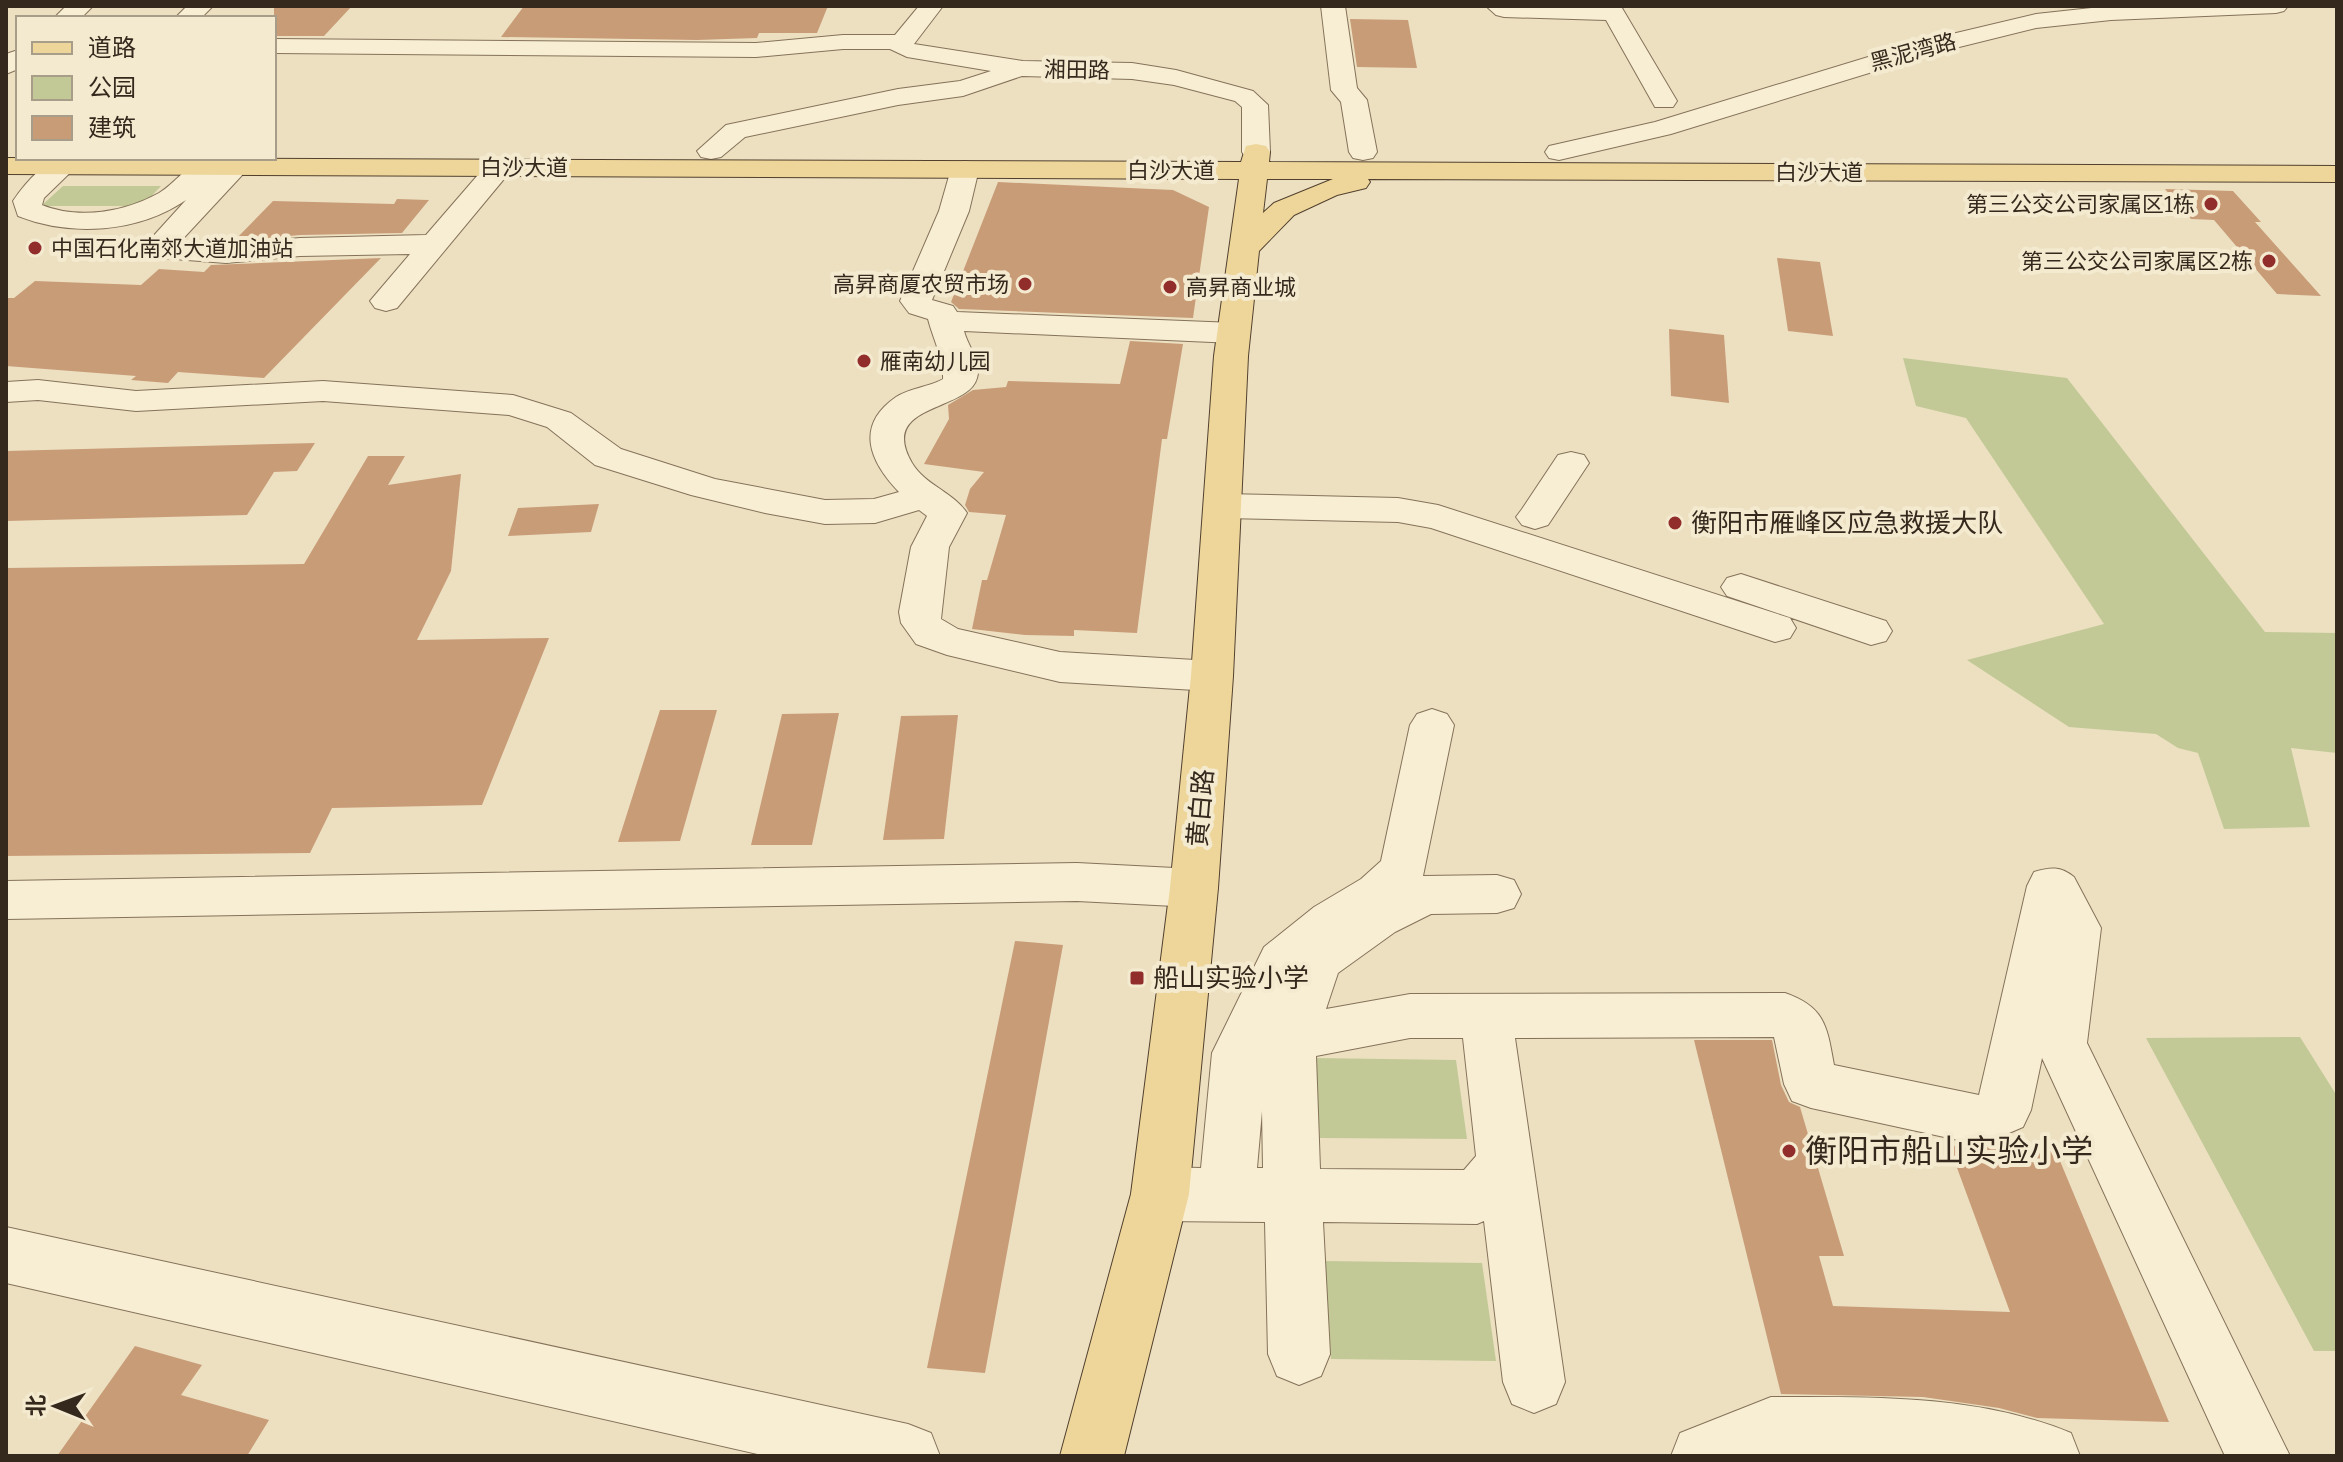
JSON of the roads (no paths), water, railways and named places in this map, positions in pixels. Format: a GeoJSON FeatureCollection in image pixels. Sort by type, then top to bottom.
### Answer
{"type":"FeatureCollection","features":[{"type":"Feature","properties":{"kind":"main road","name":"白沙大道"},"geometry":{"type":"LineString","coordinates":[[276,148],[711,151],[1255,161],[1410,171],[2337,174]]}},
{"type":"Feature","properties":{"kind":"main road","name":"白沙大道"},"geometry":{"type":"LineString","coordinates":[[30,161],[221,166],[965,169],[1255,161],[1354,152],[2337,152]]}},
{"type":"Feature","properties":{"kind":"main road","name":"黄白路"},"geometry":{"type":"LineString","coordinates":[[1092,1456],[1160,1194],[1194,888],[1212,676],[1234,333],[1255,161]]}},
{"type":"Feature","properties":{"kind":"main road"},"geometry":{"type":"LineString","coordinates":[[1244,249],[1284,209],[1327,189],[1410,171]]}},
{"type":"Feature","properties":{"kind":"street"},"geometry":{"type":"LineString","coordinates":[[276,46],[756,50],[843,42],[900,42],[931,6]]}},
{"type":"Feature","properties":{"kind":"street"},"geometry":{"type":"LineString","coordinates":[[1333,6],[1344,90],[1338,100],[1354,152]]}},
{"type":"Feature","properties":{"kind":"street"},"geometry":{"type":"LineString","coordinates":[[1498,6],[1504,10],[1626,10],[1629,6]]}},
{"type":"Feature","properties":{"kind":"street","name":"黑泥湾路"},"geometry":{"type":"LineString","coordinates":[[1559,152],[1662,128],[1923,48],[2036,21],[2111,13],[2276,6]]}},
{"type":"Feature","properties":{"kind":"street"},"geometry":{"type":"LineString","coordinates":[[1599,10],[1616,14],[1664,101]]}},
{"type":"Feature","properties":{"kind":"street","name":"湘田路"},"geometry":{"type":"LineString","coordinates":[[900,42],[899,45],[907,50],[1023,69],[1132,71],[1176,78],[1244,96],[1255,105],[1255,161]]}},
{"type":"Feature","properties":{"kind":"street"},"geometry":{"type":"LineString","coordinates":[[711,151],[736,131],[898,97],[963,88],[1023,69]]}},
{"type":"Feature","properties":{"kind":"street"},"geometry":{"type":"LineString","coordinates":[[30,161],[33,192],[27,201],[28,210],[51,218],[72,219],[136,213],[171,198],[221,166]]}},
{"type":"Feature","properties":{"kind":"street"},"geometry":{"type":"LineString","coordinates":[[6,188],[30,161]]}},
{"type":"Feature","properties":{"kind":"street"},"geometry":{"type":"LineString","coordinates":[[221,166],[162,243],[160,251],[226,254],[300,247],[435,244]]}},
{"type":"Feature","properties":{"kind":"street"},"geometry":{"type":"LineString","coordinates":[[386,301],[500,167]]}},
{"type":"Feature","properties":{"kind":"street"},"geometry":{"type":"LineString","coordinates":[[965,169],[954,211],[916,299],[920,306],[940,310],[953,351],[961,361],[960,379],[954,388],[909,404],[894,420],[886,441],[895,467],[921,494],[948,513],[930,547],[919,612],[921,623],[931,634],[947,641],[1060,667],[1212,676]]}},
{"type":"Feature","properties":{"kind":"street"},"geometry":{"type":"LineString","coordinates":[[946,321],[1234,333]]}},
{"type":"Feature","properties":{"kind":"street"},"geometry":{"type":"LineString","coordinates":[[6,392],[38,390],[136,401],[323,391],[513,405],[559,420],[608,457],[765,502],[825,512],[875,511],[913,500],[921,494]]}},
{"type":"Feature","properties":{"kind":"street"},"geometry":{"type":"LineString","coordinates":[[1535,517],[1571,463]]}},
{"type":"Feature","properties":{"kind":"street"},"geometry":{"type":"LineString","coordinates":[[1224,506],[1398,510],[1438,517],[1775,628]]}},
{"type":"Feature","properties":{"kind":"street"},"geometry":{"type":"LineString","coordinates":[[1438,517],[1535,517],[1871,631]]}},
{"type":"Feature","properties":{"kind":"street"},"geometry":{"type":"LineString","coordinates":[[1227,1195],[1239,1053],[1282,962],[1331,921],[1378,893],[1403,869],[1432,725]]}},
{"type":"Feature","properties":{"kind":"street"},"geometry":{"type":"LineString","coordinates":[[6,900],[1077,882],[1194,888]]}},
{"type":"Feature","properties":{"kind":"street"},"geometry":{"type":"LineString","coordinates":[[1293,1037],[1410,1016],[1785,1015],[1801,1029],[1811,1084],[1981,1120],[2004,1110],[2051,886],[2057,891],[2076,928],[2061,1043],[2258,1456]]}},
{"type":"Feature","properties":{"kind":"street"},"geometry":{"type":"LineString","coordinates":[[1299,1354],[1287,1064],[1301,1003],[1318,960],[1378,918],[1425,895],[1497,894]]}},
{"type":"Feature","properties":{"kind":"street"},"geometry":{"type":"LineString","coordinates":[[1486,1015],[1499,1196],[1534,1382]]}},
{"type":"Feature","properties":{"kind":"street"},"geometry":{"type":"LineString","coordinates":[[1160,1194],[1499,1196]]}},
{"type":"Feature","properties":{"kind":"street"},"geometry":{"type":"LineString","coordinates":[[6,1255],[908,1456]]}},
{"type":"Feature","properties":{"kind":"street"},"geometry":{"type":"LineString","coordinates":[[1703,1456],[1771,1429],[1895,1429],[1942,1446],[2029,1449],[2048,1456]]}},
{"type":"Feature","properties":{"kind":"place","name":"第三公交公司家属区1栋"},"geometry":{"type":"Point","coordinates":[2211,204]}},
{"type":"Feature","properties":{"kind":"place","name":"中国石化南郊大道加油站"},"geometry":{"type":"Point","coordinates":[35,248]}},
{"type":"Feature","properties":{"kind":"place","name":"第三公交公司家属区2栋"},"geometry":{"type":"Point","coordinates":[2269,261]}},
{"type":"Feature","properties":{"kind":"place","name":"高昇商厦农贸市场"},"geometry":{"type":"Point","coordinates":[1025,284]}},
{"type":"Feature","properties":{"kind":"place","name":"高昇商业城"},"geometry":{"type":"Point","coordinates":[1170,287]}},
{"type":"Feature","properties":{"kind":"place","name":"雁南幼儿园"},"geometry":{"type":"Point","coordinates":[864,361]}},
{"type":"Feature","properties":{"kind":"place","name":"衡阳市雁峰区应急救援大队"},"geometry":{"type":"Point","coordinates":[1675,523]}},
{"type":"Feature","properties":{"kind":"place","name":"船山实验小学"},"geometry":{"type":"Point","coordinates":[1137,978]}},
{"type":"Feature","properties":{"kind":"place","name":"衡阳市船山实验小学"},"geometry":{"type":"Point","coordinates":[1789,1151]}}]}
